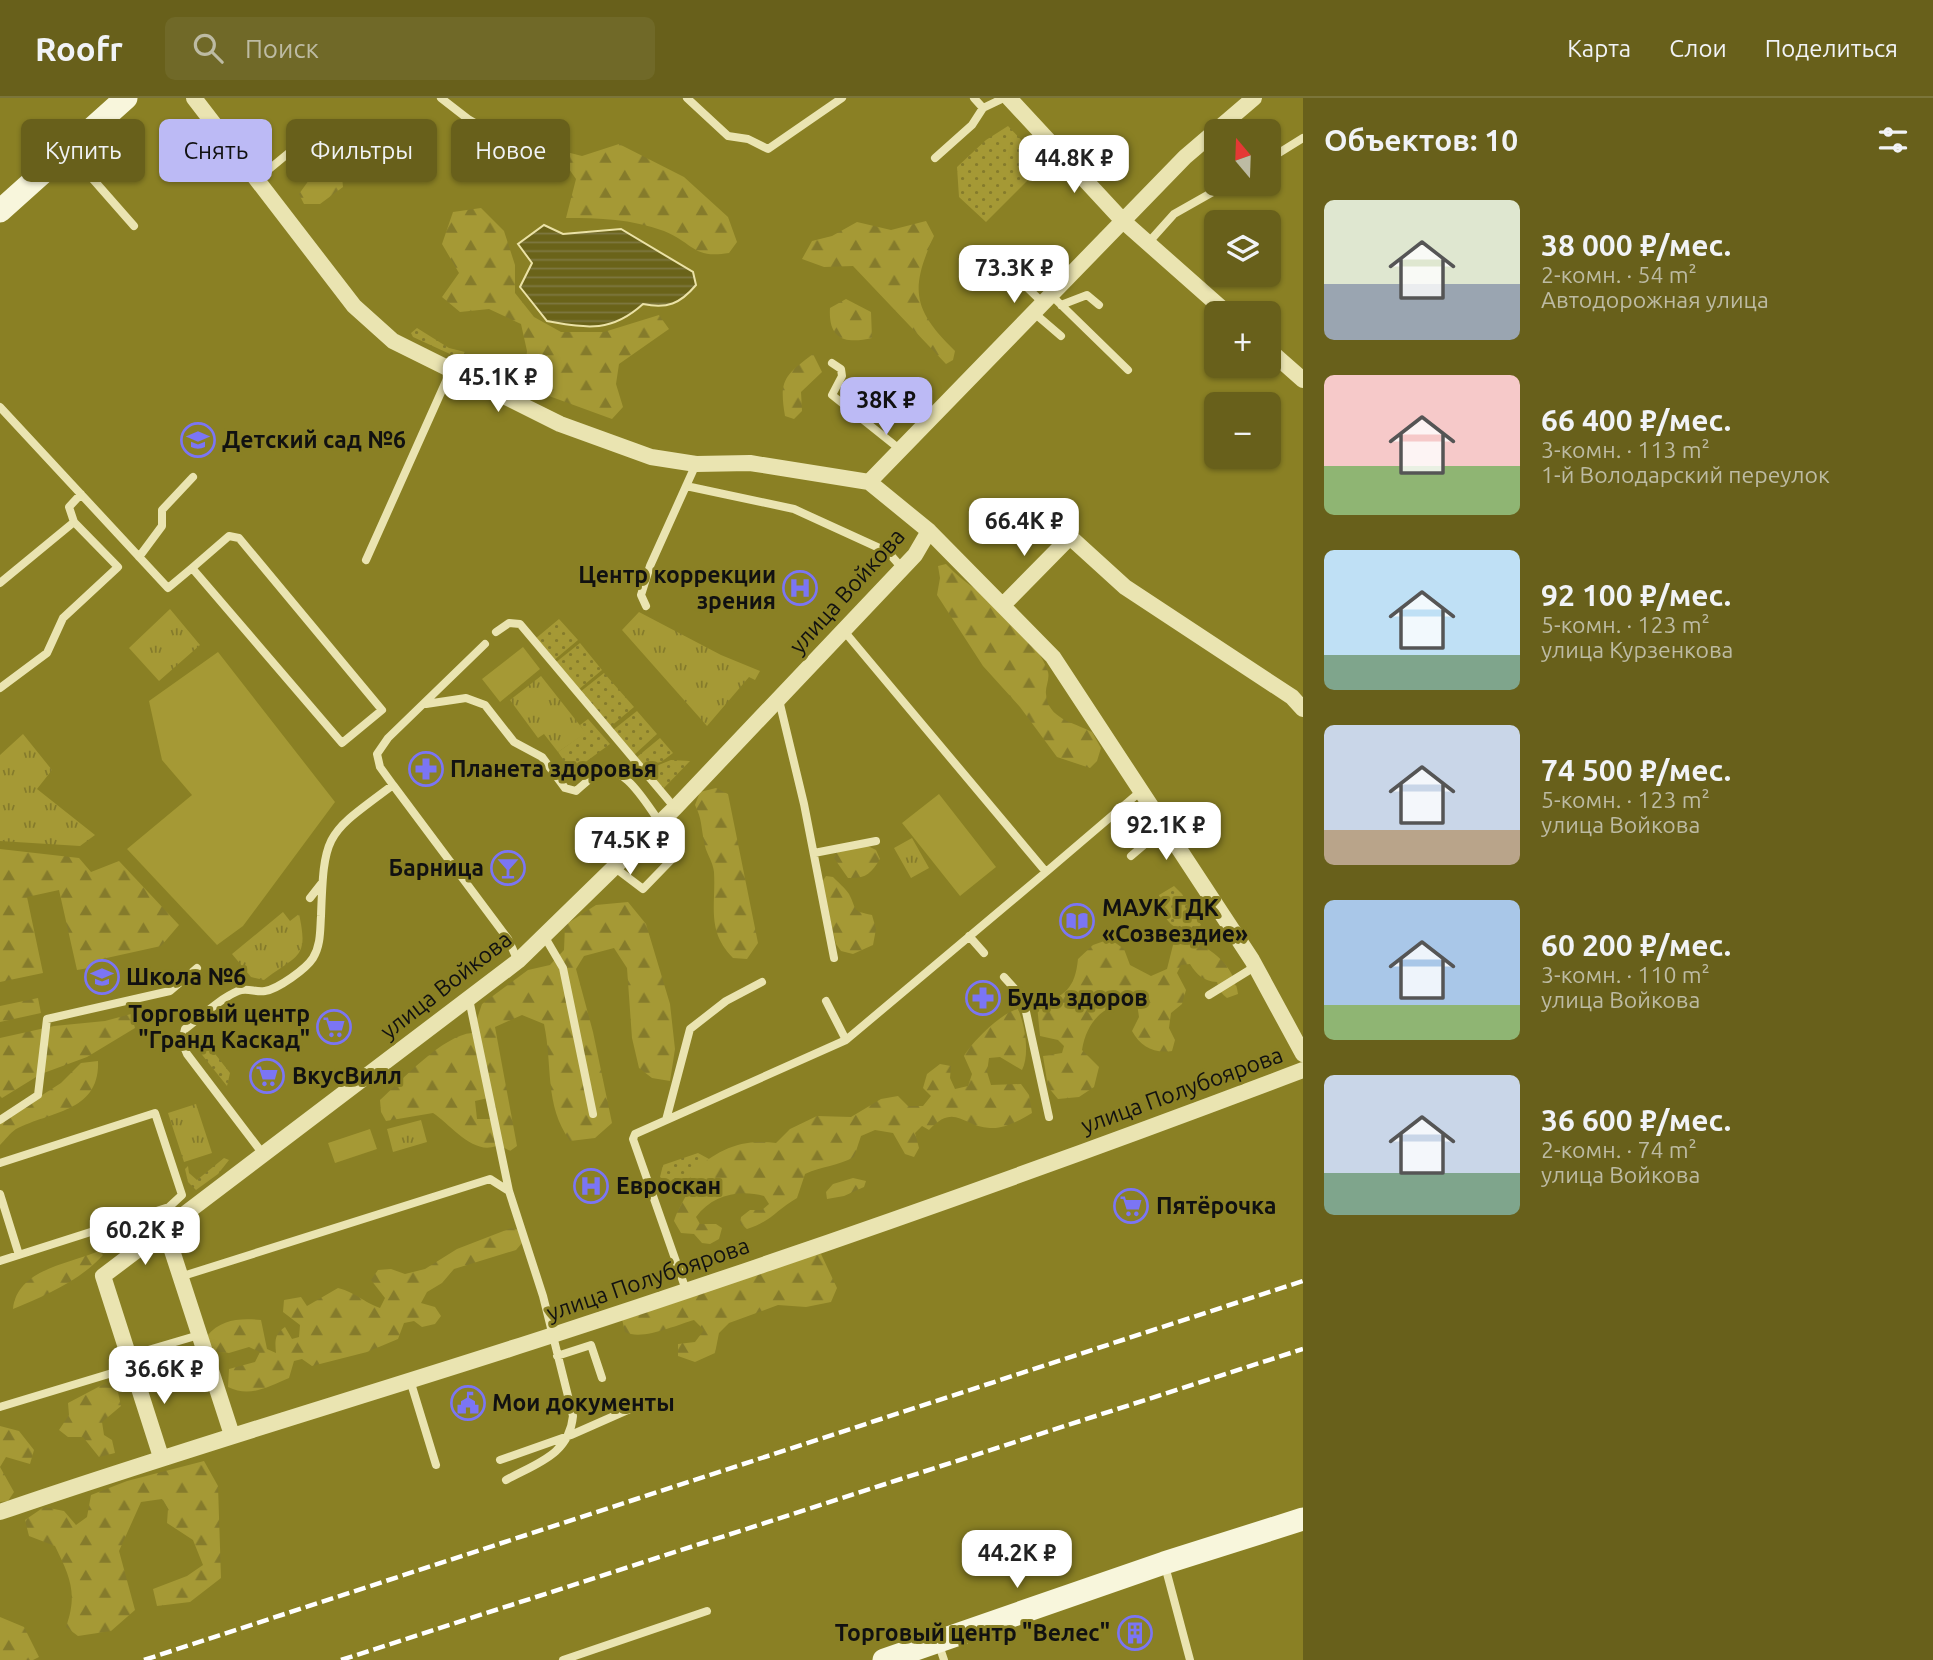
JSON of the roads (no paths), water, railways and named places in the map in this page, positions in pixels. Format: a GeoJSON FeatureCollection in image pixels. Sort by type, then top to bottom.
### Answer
{"type":"FeatureCollection","features":[{"type":"Feature","properties":{"kind":"main road"},"geometry":{"type":"LineString","coordinates":[[103,119],[126,98]]}},
{"type":"Feature","properties":{"kind":"main road"},"geometry":{"type":"LineString","coordinates":[[0,211],[32,182]]}},
{"type":"Feature","properties":{"kind":"main road"},"geometry":{"type":"LineString","coordinates":[[884,1660],[941,1651],[1164,1563],[1303,1521]]}},
{"type":"Feature","properties":{"kind":"street"},"geometry":{"type":"LineString","coordinates":[[194,98],[210,119]]}},
{"type":"Feature","properties":{"kind":"street"},"geometry":{"type":"LineString","coordinates":[[1009,98],[1123,220],[1213,301]]}},
{"type":"Feature","properties":{"kind":"street"},"geometry":{"type":"LineString","coordinates":[[869,482],[903,452],[1185,157],[1254,98]]}},
{"type":"Feature","properties":{"kind":"street"},"geometry":{"type":"LineString","coordinates":[[258,182],[354,306],[393,341],[560,424],[651,457],[696,464],[750,463],[869,482],[929,531],[1053,657],[1256,966],[1303,1054]]}},
{"type":"Feature","properties":{"kind":"street"},"geometry":{"type":"LineString","coordinates":[[1281,361],[1303,380]]}},
{"type":"Feature","properties":{"kind":"street","name":"улица Войкова"},"geometry":{"type":"LineString","coordinates":[[161,1457],[103,1276],[519,961],[675,808],[779,700],[915,555],[929,531]]}},
{"type":"Feature","properties":{"kind":"street"},"geometry":{"type":"LineString","coordinates":[[1003,605],[1070,537],[1125,586],[1292,697],[1303,709]]}},
{"type":"Feature","properties":{"kind":"street","name":"улица Полубоярова"},"geometry":{"type":"LineString","coordinates":[[0,1511],[161,1457],[554,1335],[990,1186],[1303,1070]]}},
{"type":"Feature","properties":{"kind":"street"},"geometry":{"type":"LineString","coordinates":[[165,1229],[183,1276],[233,1435]]}},
{"type":"Feature","properties":{"kind":"lane"},"geometry":{"type":"LineString","coordinates":[[441,98],[468,119]]}},
{"type":"Feature","properties":{"kind":"lane"},"geometry":{"type":"LineString","coordinates":[[687,98],[728,136],[748,139],[768,149],[842,98]]}},
{"type":"Feature","properties":{"kind":"lane"},"geometry":{"type":"LineString","coordinates":[[974,98],[983,108]]}},
{"type":"Feature","properties":{"kind":"lane"},"geometry":{"type":"LineString","coordinates":[[935,158],[972,125],[983,108],[1004,98]]}},
{"type":"Feature","properties":{"kind":"lane"},"geometry":{"type":"LineString","coordinates":[[1281,152],[1303,138]]}},
{"type":"Feature","properties":{"kind":"lane"},"geometry":{"type":"LineString","coordinates":[[272,167],[286,155]]}},
{"type":"Feature","properties":{"kind":"lane"},"geometry":{"type":"LineString","coordinates":[[96,182],[134,226]]}},
{"type":"Feature","properties":{"kind":"lane"},"geometry":{"type":"LineString","coordinates":[[1148,243],[1174,214],[1206,196]]}},
{"type":"Feature","properties":{"kind":"lane"},"geometry":{"type":"LineString","coordinates":[[1002,263],[1061,336]]}},
{"type":"Feature","properties":{"kind":"lane"},"geometry":{"type":"LineString","coordinates":[[1038,308],[1087,295],[1099,305]]}},
{"type":"Feature","properties":{"kind":"lane"},"geometry":{"type":"LineString","coordinates":[[1038,308],[1128,370]]}},
{"type":"Feature","properties":{"kind":"lane"},"geometry":{"type":"LineString","coordinates":[[832,363],[841,369],[842,376],[832,395],[903,452]]}},
{"type":"Feature","properties":{"kind":"lane"},"geometry":{"type":"LineString","coordinates":[[366,560],[451,370]]}},
{"type":"Feature","properties":{"kind":"lane"},"geometry":{"type":"LineString","coordinates":[[0,407],[168,588],[229,536],[239,538],[382,710],[342,743],[192,568]]}},
{"type":"Feature","properties":{"kind":"lane"},"geometry":{"type":"LineString","coordinates":[[646,606],[641,595],[650,566],[696,464]]}},
{"type":"Feature","properties":{"kind":"lane"},"geometry":{"type":"LineString","coordinates":[[139,557],[162,526],[162,510],[193,477]]}},
{"type":"Feature","properties":{"kind":"lane"},"geometry":{"type":"LineString","coordinates":[[686,486],[794,509],[888,552],[902,568]]}},
{"type":"Feature","properties":{"kind":"lane"},"geometry":{"type":"LineString","coordinates":[[0,688],[47,653],[63,618],[118,567],[75,522],[69,507],[81,494]]}},
{"type":"Feature","properties":{"kind":"lane"},"geometry":{"type":"LineString","coordinates":[[0,583],[75,522]]}},
{"type":"Feature","properties":{"kind":"lane"},"geometry":{"type":"LineString","coordinates":[[496,632],[509,623],[520,624],[675,808]]}},
{"type":"Feature","properties":{"kind":"lane"},"geometry":{"type":"LineString","coordinates":[[844,631],[1046,872]]}},
{"type":"Feature","properties":{"kind":"lane"},"geometry":{"type":"LineString","coordinates":[[485,644],[388,738],[376,754],[380,767],[508,939],[519,961]]}},
{"type":"Feature","properties":{"kind":"lane"},"geometry":{"type":"LineString","coordinates":[[426,704],[466,698],[485,705],[514,742],[542,757],[565,788],[576,791],[599,773],[611,770],[622,774],[673,850],[674,857],[643,889],[614,867]]}},
{"type":"Feature","properties":{"kind":"lane"},"geometry":{"type":"LineString","coordinates":[[779,700],[814,853],[834,958]]}},
{"type":"Feature","properties":{"kind":"lane"},"geometry":{"type":"LineString","coordinates":[[263,1154],[187,1054],[182,1042],[185,1029],[239,990],[264,992],[277,986],[312,960],[319,943],[321,884],[326,849],[335,830],[393,785]]}},
{"type":"Feature","properties":{"kind":"lane"},"geometry":{"type":"LineString","coordinates":[[686,1290],[633,1139],[635,1134],[846,1040],[1141,791]]}},
{"type":"Feature","properties":{"kind":"lane"},"geometry":{"type":"LineString","coordinates":[[1131,856],[1165,827]]}},
{"type":"Feature","properties":{"kind":"lane"},"geometry":{"type":"LineString","coordinates":[[814,853],[876,841]]}},
{"type":"Feature","properties":{"kind":"lane"},"geometry":{"type":"LineString","coordinates":[[310,898],[321,884]]}},
{"type":"Feature","properties":{"kind":"lane"},"geometry":{"type":"LineString","coordinates":[[544,934],[563,968],[593,1114]]}},
{"type":"Feature","properties":{"kind":"lane"},"geometry":{"type":"LineString","coordinates":[[969,936],[984,953]]}},
{"type":"Feature","properties":{"kind":"lane"},"geometry":{"type":"LineString","coordinates":[[1209,995],[1256,966]]}},
{"type":"Feature","properties":{"kind":"lane"},"geometry":{"type":"LineString","coordinates":[[0,1120],[38,1095],[47,1019],[170,991],[197,968]]}},
{"type":"Feature","properties":{"kind":"lane"},"geometry":{"type":"LineString","coordinates":[[1004,976],[1023,998],[1049,1117]]}},
{"type":"Feature","properties":{"kind":"lane"},"geometry":{"type":"LineString","coordinates":[[666,1120],[690,1029],[726,1001],[762,982]]}},
{"type":"Feature","properties":{"kind":"lane"},"geometry":{"type":"LineString","coordinates":[[469,999],[509,1191],[554,1335],[573,1416],[571,1435],[552,1455],[506,1480]]}},
{"type":"Feature","properties":{"kind":"lane"},"geometry":{"type":"LineString","coordinates":[[826,1001],[846,1040]]}},
{"type":"Feature","properties":{"kind":"lane"},"geometry":{"type":"LineString","coordinates":[[0,1163],[155,1113],[182,1195],[169,1208],[0,1261]]}},
{"type":"Feature","properties":{"kind":"lane"},"geometry":{"type":"LineString","coordinates":[[183,1276],[490,1180],[509,1191]]}},
{"type":"Feature","properties":{"kind":"lane"},"geometry":{"type":"LineString","coordinates":[[0,1194],[19,1255]]}},
{"type":"Feature","properties":{"kind":"lane"},"geometry":{"type":"LineString","coordinates":[[0,1406],[201,1334]]}},
{"type":"Feature","properties":{"kind":"lane"},"geometry":{"type":"LineString","coordinates":[[557,1356],[591,1345],[602,1378]]}},
{"type":"Feature","properties":{"kind":"lane"},"geometry":{"type":"LineString","coordinates":[[410,1380],[436,1465]]}},
{"type":"Feature","properties":{"kind":"lane"},"geometry":{"type":"LineString","coordinates":[[500,1461],[571,1435],[648,1401]]}},
{"type":"Feature","properties":{"kind":"lane"},"geometry":{"type":"LineString","coordinates":[[1164,1563],[1190,1660]]}},
{"type":"Feature","properties":{"kind":"lane"},"geometry":{"type":"LineString","coordinates":[[563,1660],[707,1611]]}},
{"type":"Feature","properties":{"kind":"railway"},"geometry":{"type":"LineString","coordinates":[[144,1660],[1303,1281]]}},
{"type":"Feature","properties":{"kind":"railway"},"geometry":{"type":"LineString","coordinates":[[341,1660],[1303,1349]]}},
{"type":"Feature","properties":{"kind":"place","name":"Детский сад №6"},"geometry":{"type":"Point","coordinates":[198,440]}},
{"type":"Feature","properties":{"kind":"place","name":"Центр коррекции зрения"},"geometry":{"type":"Point","coordinates":[800,588]}},
{"type":"Feature","properties":{"kind":"place","name":"Планета здоровья"},"geometry":{"type":"Point","coordinates":[426,769]}},
{"type":"Feature","properties":{"kind":"place","name":"Барница"},"geometry":{"type":"Point","coordinates":[508,868]}},
{"type":"Feature","properties":{"kind":"place","name":"МАУК ГДК «Созвездие»"},"geometry":{"type":"Point","coordinates":[1077,921]}},
{"type":"Feature","properties":{"kind":"place","name":"Школа №6"},"geometry":{"type":"Point","coordinates":[102,977]}},
{"type":"Feature","properties":{"kind":"place","name":"Будь здоров"},"geometry":{"type":"Point","coordinates":[983,998]}},
{"type":"Feature","properties":{"kind":"place","name":"Торговый центр \"Гранд Каскад\""},"geometry":{"type":"Point","coordinates":[334,1027]}},
{"type":"Feature","properties":{"kind":"place","name":"ВкусВилл"},"geometry":{"type":"Point","coordinates":[267,1076]}},
{"type":"Feature","properties":{"kind":"place","name":"Евроскан"},"geometry":{"type":"Point","coordinates":[591,1186]}},
{"type":"Feature","properties":{"kind":"place","name":"Пятёрочка"},"geometry":{"type":"Point","coordinates":[1131,1206]}},
{"type":"Feature","properties":{"kind":"place","name":"Мои документы"},"geometry":{"type":"Point","coordinates":[468,1403]}},
{"type":"Feature","properties":{"kind":"place","name":"Торговый центр \"Велес\""},"geometry":{"type":"Point","coordinates":[1135,1633]}}]}
